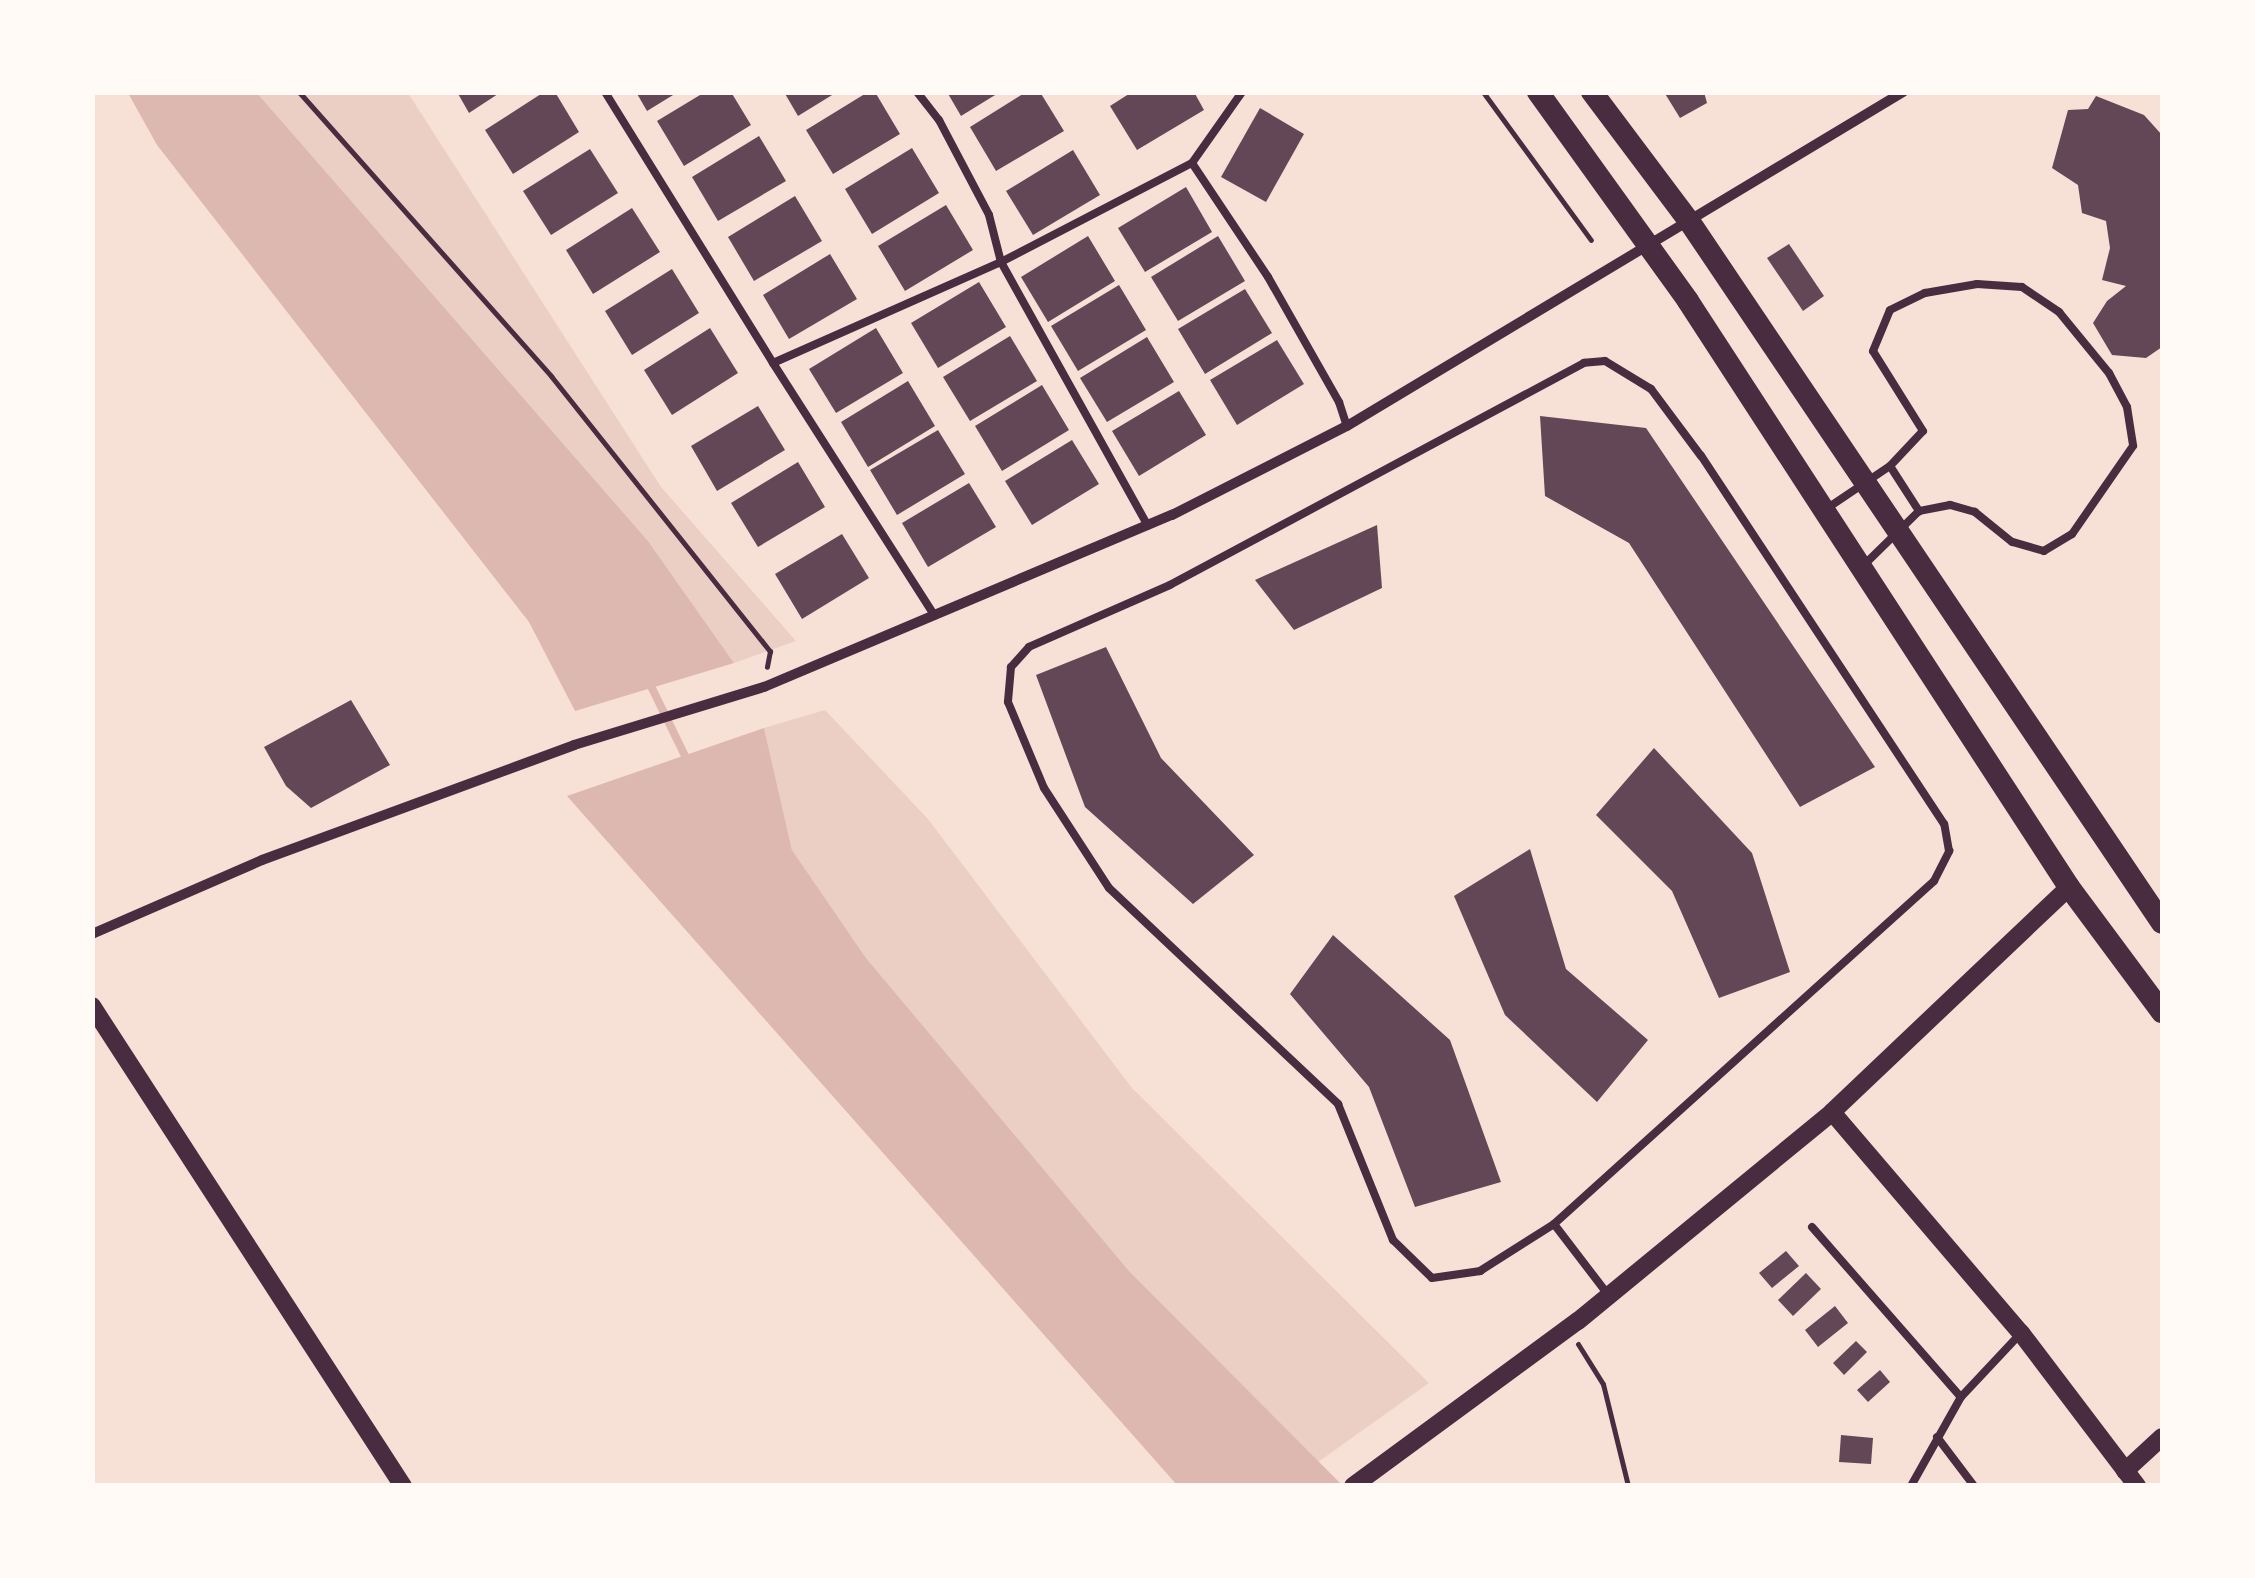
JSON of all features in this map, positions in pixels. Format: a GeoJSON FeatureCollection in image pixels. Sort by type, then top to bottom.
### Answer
{"type":"FeatureCollection","features":[{"type":"Feature","properties":{"kind":"main road"},"geometry":{"type":"LineString","coordinates":[[1538,92],[1648,247],[2069,887],[2162,1012]]}},
{"type":"Feature","properties":{"kind":"main road"},"geometry":{"type":"LineString","coordinates":[[1592,92],[1689,222],[2162,923]]}},
{"type":"Feature","properties":{"kind":"street"},"geometry":{"type":"LineString","coordinates":[[92,934],[262,860],[574,745],[764,688],[1148,526],[1347,426],[1902,92]]}},
{"type":"Feature","properties":{"kind":"street"},"geometry":{"type":"LineString","coordinates":[[1354,1486],[1609,1296],[1832,1112],[2069,887]]}},
{"type":"Feature","properties":{"kind":"street"},"geometry":{"type":"LineString","coordinates":[[92,1006],[403,1486]]}},
{"type":"Feature","properties":{"kind":"street"},"geometry":{"type":"LineString","coordinates":[[1832,1112],[2021,1333],[2131,1478],[2162,1437]]}},
{"type":"Feature","properties":{"kind":"lane"},"geometry":{"type":"LineString","coordinates":[[605,92],[772,363],[936,617]]}},
{"type":"Feature","properties":{"kind":"lane"},"geometry":{"type":"LineString","coordinates":[[917,92],[939,120],[988,214],[1001,262],[1148,526]]}},
{"type":"Feature","properties":{"kind":"lane"},"geometry":{"type":"LineString","coordinates":[[772,363],[1001,262],[1192,163],[1242,92]]}},
{"type":"Feature","properties":{"kind":"lane"},"geometry":{"type":"LineString","coordinates":[[1192,163],[1268,277],[1339,402],[1347,426]]}},
{"type":"Feature","properties":{"kind":"lane"},"geometry":{"type":"LineString","coordinates":[[1823,510],[1890,466],[1922,431],[1874,351],[1890,310],[1925,293],[1977,284],[2022,287],[2059,312],[2109,373],[2127,408],[2133,446],[2072,534],[2044,551],[2012,542],[1975,512],[1950,505],[1920,511],[1861,568]]}},
{"type":"Feature","properties":{"kind":"lane"},"geometry":{"type":"LineString","coordinates":[[1605,361],[1650,389],[1701,456],[1944,824],[1949,852],[1934,880],[1554,1224],[1480,1271],[1432,1278],[1393,1240],[1338,1104],[1109,888],[1044,788],[1008,702],[1011,667],[1029,647],[1170,585],[1584,363],[1605,361]]}},
{"type":"Feature","properties":{"kind":"lane"},"geometry":{"type":"LineString","coordinates":[[1890,466],[1920,511]]}},
{"type":"Feature","properties":{"kind":"lane"},"geometry":{"type":"LineString","coordinates":[[1554,1224],[1609,1296]]}},
{"type":"Feature","properties":{"kind":"lane"},"geometry":{"type":"LineString","coordinates":[[1812,1227],[1961,1398]]}},
{"type":"Feature","properties":{"kind":"lane"},"geometry":{"type":"LineString","coordinates":[[1911,1486],[1961,1398],[2021,1333]]}},
{"type":"Feature","properties":{"kind":"lane"},"geometry":{"type":"LineString","coordinates":[[1937,1437],[1974,1486]]}},
{"type":"Feature","properties":{"kind":"path"},"geometry":{"type":"LineString","coordinates":[[1483,92],[1591,240]]}},
{"type":"Feature","properties":{"kind":"path"},"geometry":{"type":"LineString","coordinates":[[303,95],[551,376],[770,650],[764,688]]}},
{"type":"Feature","properties":{"kind":"path"},"geometry":{"type":"LineString","coordinates":[[1568,1328],[1603,1384],[1628,1486]]}},
{"type":"Feature","properties":{"kind":"shaded area"},"geometry":{"type":"Polygon","coordinates":[[[128,93],[257,93],[648,541],[734,663],[575,711],[529,622],[157,145],[128,93]]]}},
{"type":"Feature","properties":{"kind":"shaded area"},"geometry":{"type":"Polygon","coordinates":[[[257,93],[408,93],[661,487],[796,641],[734,663],[648,541],[257,93]]]}},
{"type":"Feature","properties":{"kind":"shaded area"},"geometry":{"type":"Polygon","coordinates":[[[825,710],[928,819],[1132,1088],[1429,1383],[1318,1462],[1129,1271],[866,958],[792,850],[764,728],[825,710]]]}},
{"type":"Feature","properties":{"kind":"shaded area"},"geometry":{"type":"Polygon","coordinates":[[[764,728],[792,850],[866,958],[1129,1271],[1342,1485],[1177,1485],[567,796],[764,728]]]}},
{"type":"Feature","properties":{"kind":"building"},"geometry":{"type":"Polygon","coordinates":[[[457,92],[501,92],[469,113],[457,92]]]}},
{"type":"Feature","properties":{"kind":"building"},"geometry":{"type":"Polygon","coordinates":[[[544,92],[555,92],[579,132],[513,174],[485,130],[544,92]]]}},
{"type":"Feature","properties":{"kind":"building"},"geometry":{"type":"Polygon","coordinates":[[[636,92],[678,92],[647,111],[636,92]]]}},
{"type":"Feature","properties":{"kind":"building"},"geometry":{"type":"Polygon","coordinates":[[[705,92],[731,92],[751,125],[684,166],[657,121],[705,92]]]}},
{"type":"Feature","properties":{"kind":"building"},"geometry":{"type":"Polygon","coordinates":[[[784,92],[837,92],[798,116],[784,92]]]}},
{"type":"Feature","properties":{"kind":"building"},"geometry":{"type":"Polygon","coordinates":[[[868,92],[875,92],[900,134],[833,174],[806,130],[868,92]]]}},
{"type":"Feature","properties":{"kind":"building"},"geometry":{"type":"Polygon","coordinates":[[[947,92],[1000,92],[961,116],[947,92]]]}},
{"type":"Feature","properties":{"kind":"building"},"geometry":{"type":"Polygon","coordinates":[[[1026,92],[1040,92],[1064,131],[996,171],[970,127],[1026,92]]]}},
{"type":"Feature","properties":{"kind":"building"},"geometry":{"type":"Polygon","coordinates":[[[1132,92],[1194,92],[1204,110],[1137,150],[1110,106],[1132,92]]]}},
{"type":"Feature","properties":{"kind":"building"},"geometry":{"type":"Polygon","coordinates":[[[1664,92],[1704,92],[1707,103],[1680,118],[1664,92]]]}},
{"type":"Feature","properties":{"kind":"building"},"geometry":{"type":"Polygon","coordinates":[[[2096,96],[2144,115],[2162,135],[2162,347],[2146,358],[2112,355],[2093,323],[2107,301],[2126,286],[2102,280],[2110,248],[2106,221],[2082,213],[2078,185],[2052,168],[2068,110],[2088,109],[2096,96]]]}},
{"type":"Feature","properties":{"kind":"building"},"geometry":{"type":"Polygon","coordinates":[[[1260,108],[1304,134],[1266,202],[1221,177],[1260,108]]]}},
{"type":"Feature","properties":{"kind":"building"},"geometry":{"type":"Polygon","coordinates":[[[759,136],[786,181],[718,221],[692,177],[759,136]]]}},
{"type":"Feature","properties":{"kind":"building"},"geometry":{"type":"Polygon","coordinates":[[[912,148],[939,193],[872,234],[845,189],[912,148]]]}},
{"type":"Feature","properties":{"kind":"building"},"geometry":{"type":"Polygon","coordinates":[[[590,149],[618,193],[551,235],[523,191],[590,149]]]}},
{"type":"Feature","properties":{"kind":"building"},"geometry":{"type":"Polygon","coordinates":[[[1073,150],[1100,195],[1033,235],[1006,191],[1073,150]]]}},
{"type":"Feature","properties":{"kind":"building"},"geometry":{"type":"Polygon","coordinates":[[[1186,187],[1212,232],[1145,272],[1118,228],[1186,187]]]}},
{"type":"Feature","properties":{"kind":"building"},"geometry":{"type":"Polygon","coordinates":[[[795,196],[822,241],[754,281],[728,237],[795,196]]]}},
{"type":"Feature","properties":{"kind":"building"},"geometry":{"type":"Polygon","coordinates":[[[946,205],[973,250],[905,291],[878,246],[946,205]]]}},
{"type":"Feature","properties":{"kind":"building"},"geometry":{"type":"Polygon","coordinates":[[[632,208],[660,252],[593,294],[566,250],[632,208]]]}},
{"type":"Feature","properties":{"kind":"building"},"geometry":{"type":"Polygon","coordinates":[[[1088,236],[1115,281],[1048,322],[1021,277],[1088,236]]]}},
{"type":"Feature","properties":{"kind":"building"},"geometry":{"type":"Polygon","coordinates":[[[1218,236],[1245,281],[1178,321],[1151,277],[1218,236]]]}},
{"type":"Feature","properties":{"kind":"building"},"geometry":{"type":"Polygon","coordinates":[[[1789,244],[1824,296],[1803,311],[1767,258],[1789,244]]]}},
{"type":"Feature","properties":{"kind":"building"},"geometry":{"type":"Polygon","coordinates":[[[830,254],[857,299],[789,339],[763,295],[830,254]]]}},
{"type":"Feature","properties":{"kind":"building"},"geometry":{"type":"Polygon","coordinates":[[[672,269],[699,313],[632,355],[605,311],[672,269]]]}},
{"type":"Feature","properties":{"kind":"building"},"geometry":{"type":"Polygon","coordinates":[[[979,282],[1006,327],[938,368],[911,323],[979,282]]]}},
{"type":"Feature","properties":{"kind":"building"},"geometry":{"type":"Polygon","coordinates":[[[1119,285],[1146,330],[1078,371],[1051,326],[1119,285]]]}},
{"type":"Feature","properties":{"kind":"building"},"geometry":{"type":"Polygon","coordinates":[[[1245,289],[1272,333],[1205,374],[1178,329],[1245,289]]]}},
{"type":"Feature","properties":{"kind":"building"},"geometry":{"type":"Polygon","coordinates":[[[710,328],[738,373],[672,415],[644,370],[710,328]]]}},
{"type":"Feature","properties":{"kind":"building"},"geometry":{"type":"Polygon","coordinates":[[[876,328],[903,373],[836,413],[809,369],[876,328]]]}},
{"type":"Feature","properties":{"kind":"building"},"geometry":{"type":"Polygon","coordinates":[[[1010,336],[1037,381],[970,421],[943,377],[1010,336]]]}},
{"type":"Feature","properties":{"kind":"building"},"geometry":{"type":"Polygon","coordinates":[[[1147,337],[1174,382],[1107,422],[1080,378],[1147,337]]]}},
{"type":"Feature","properties":{"kind":"building"},"geometry":{"type":"Polygon","coordinates":[[[1277,340],[1304,384],[1237,425],[1210,380],[1277,340]]]}},
{"type":"Feature","properties":{"kind":"building"},"geometry":{"type":"Polygon","coordinates":[[[908,381],[935,426],[868,467],[841,422],[908,381]]]}},
{"type":"Feature","properties":{"kind":"building"},"geometry":{"type":"Polygon","coordinates":[[[1042,385],[1069,430],[1002,471],[975,426],[1042,385]]]}},
{"type":"Feature","properties":{"kind":"building"},"geometry":{"type":"Polygon","coordinates":[[[1179,391],[1206,435],[1139,476],[1112,431],[1179,391]]]}},
{"type":"Feature","properties":{"kind":"building"},"geometry":{"type":"Polygon","coordinates":[[[758,406],[785,450],[717,491],[691,446],[758,406]]]}},
{"type":"Feature","properties":{"kind":"building"},"geometry":{"type":"Polygon","coordinates":[[[1540,416],[1646,428],[1875,767],[1800,807],[1629,543],[1545,496],[1540,416]]]}},
{"type":"Feature","properties":{"kind":"building"},"geometry":{"type":"Polygon","coordinates":[[[938,430],[965,474],[897,515],[870,470],[938,430]]]}},
{"type":"Feature","properties":{"kind":"building"},"geometry":{"type":"Polygon","coordinates":[[[1072,440],[1099,484],[1032,525],[1005,481],[1072,440]]]}},
{"type":"Feature","properties":{"kind":"building"},"geometry":{"type":"Polygon","coordinates":[[[798,462],[825,507],[758,547],[731,503],[798,462]]]}},
{"type":"Feature","properties":{"kind":"building"},"geometry":{"type":"Polygon","coordinates":[[[969,483],[996,527],[928,567],[902,523],[969,483]]]}},
{"type":"Feature","properties":{"kind":"building"},"geometry":{"type":"Polygon","coordinates":[[[1377,525],[1382,588],[1294,630],[1255,580],[1377,525]]]}},
{"type":"Feature","properties":{"kind":"building"},"geometry":{"type":"Polygon","coordinates":[[[842,534],[869,578],[802,619],[775,574],[842,534]]]}},
{"type":"Feature","properties":{"kind":"building"},"geometry":{"type":"Polygon","coordinates":[[[1106,647],[1161,758],[1254,855],[1193,904],[1085,807],[1036,675],[1106,647]]]}},
{"type":"Feature","properties":{"kind":"building"},"geometry":{"type":"Polygon","coordinates":[[[351,700],[390,765],[311,808],[286,786],[264,747],[351,700]]]}},
{"type":"Feature","properties":{"kind":"building"},"geometry":{"type":"Polygon","coordinates":[[[1654,748],[1752,853],[1790,972],[1719,998],[1672,891],[1596,815],[1654,748]]]}},
{"type":"Feature","properties":{"kind":"building"},"geometry":{"type":"Polygon","coordinates":[[[1530,849],[1566,969],[1648,1040],[1597,1102],[1505,1015],[1454,896],[1530,849]]]}},
{"type":"Feature","properties":{"kind":"building"},"geometry":{"type":"Polygon","coordinates":[[[1333,935],[1450,1040],[1501,1182],[1415,1207],[1369,1087],[1290,994],[1333,935]]]}},
{"type":"Feature","properties":{"kind":"building"},"geometry":{"type":"Polygon","coordinates":[[[1786,1251],[1799,1266],[1772,1288],[1759,1273],[1786,1251]]]}},
{"type":"Feature","properties":{"kind":"building"},"geometry":{"type":"Polygon","coordinates":[[[1806,1273],[1821,1289],[1793,1316],[1778,1300],[1806,1273]]]}},
{"type":"Feature","properties":{"kind":"building"},"geometry":{"type":"Polygon","coordinates":[[[1835,1306],[1848,1323],[1818,1347],[1805,1330],[1835,1306]]]}},
{"type":"Feature","properties":{"kind":"building"},"geometry":{"type":"Polygon","coordinates":[[[1856,1341],[1867,1352],[1844,1375],[1833,1363],[1856,1341]]]}},
{"type":"Feature","properties":{"kind":"building"},"geometry":{"type":"Polygon","coordinates":[[[1880,1370],[1890,1382],[1868,1402],[1857,1390],[1880,1370]]]}},
{"type":"Feature","properties":{"kind":"building"},"geometry":{"type":"Polygon","coordinates":[[[1841,1435],[1873,1438],[1871,1464],[1839,1462],[1841,1435]]]}},
{"type":"Feature","properties":{"kind":"waterway"},"geometry":{"type":"LineString","coordinates":[[648,680],[688,762]]}}]}
